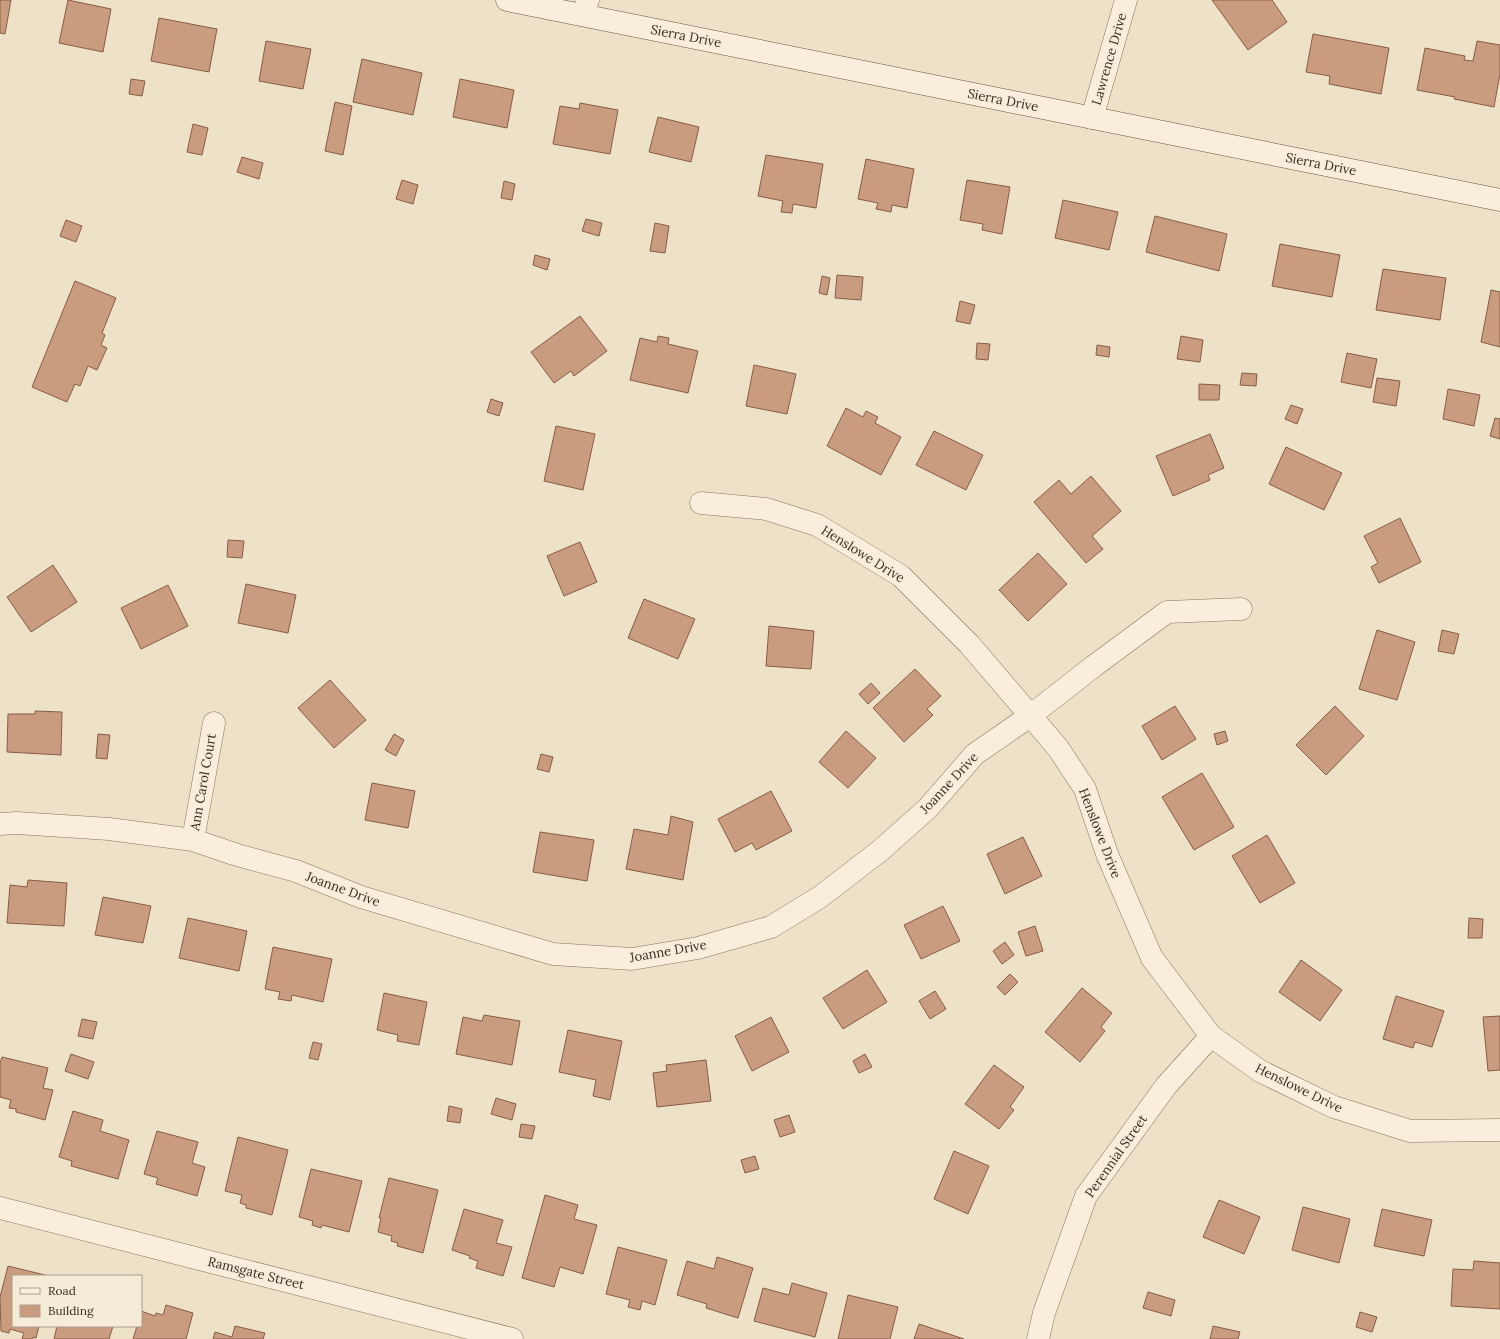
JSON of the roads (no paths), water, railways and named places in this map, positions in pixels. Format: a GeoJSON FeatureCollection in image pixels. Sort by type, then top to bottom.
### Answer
{"type":"FeatureCollection","features":[{"type":"Feature","properties":{"kind":"street","name":"Sierra Drive"},"geometry":{"type":"LineString","coordinates":[[507,0],[585,8],[1092,118],[1500,200]]}},
{"type":"Feature","properties":{"kind":"street","name":"Lawrence Drive"},"geometry":{"type":"LineString","coordinates":[[1092,118],[1126,0]]}},
{"type":"Feature","properties":{"kind":"street","name":"Henslowe Drive"},"geometry":{"type":"LineString","coordinates":[[701,504],[766,509],[817,525],[901,576],[969,644],[1058,748],[1085,789],[1107,854],[1152,958],[1210,1036],[1260,1071],[1334,1107],[1410,1131],[1500,1130]]}},
{"type":"Feature","properties":{"kind":"street","name":"Joanne Drive"},"geometry":{"type":"LineString","coordinates":[[0,824],[17,823],[109,829],[193,840],[237,855],[296,871],[361,898],[553,954],[632,959],[698,948],[771,927],[820,896],[881,850],[928,808],[975,754],[1030,716],[1167,612],[1241,609]]}},
{"type":"Feature","properties":{"kind":"street","name":"Ann Carol Court"},"geometry":{"type":"LineString","coordinates":[[193,840],[214,723]]}},
{"type":"Feature","properties":{"kind":"street","name":"Perennial Street"},"geometry":{"type":"LineString","coordinates":[[1038,1339],[1044,1313],[1086,1196],[1166,1086],[1210,1036]]}},
{"type":"Feature","properties":{"kind":"street","name":"Ramsgate Street"},"geometry":{"type":"LineString","coordinates":[[0,1208],[512,1339]]}}]}
